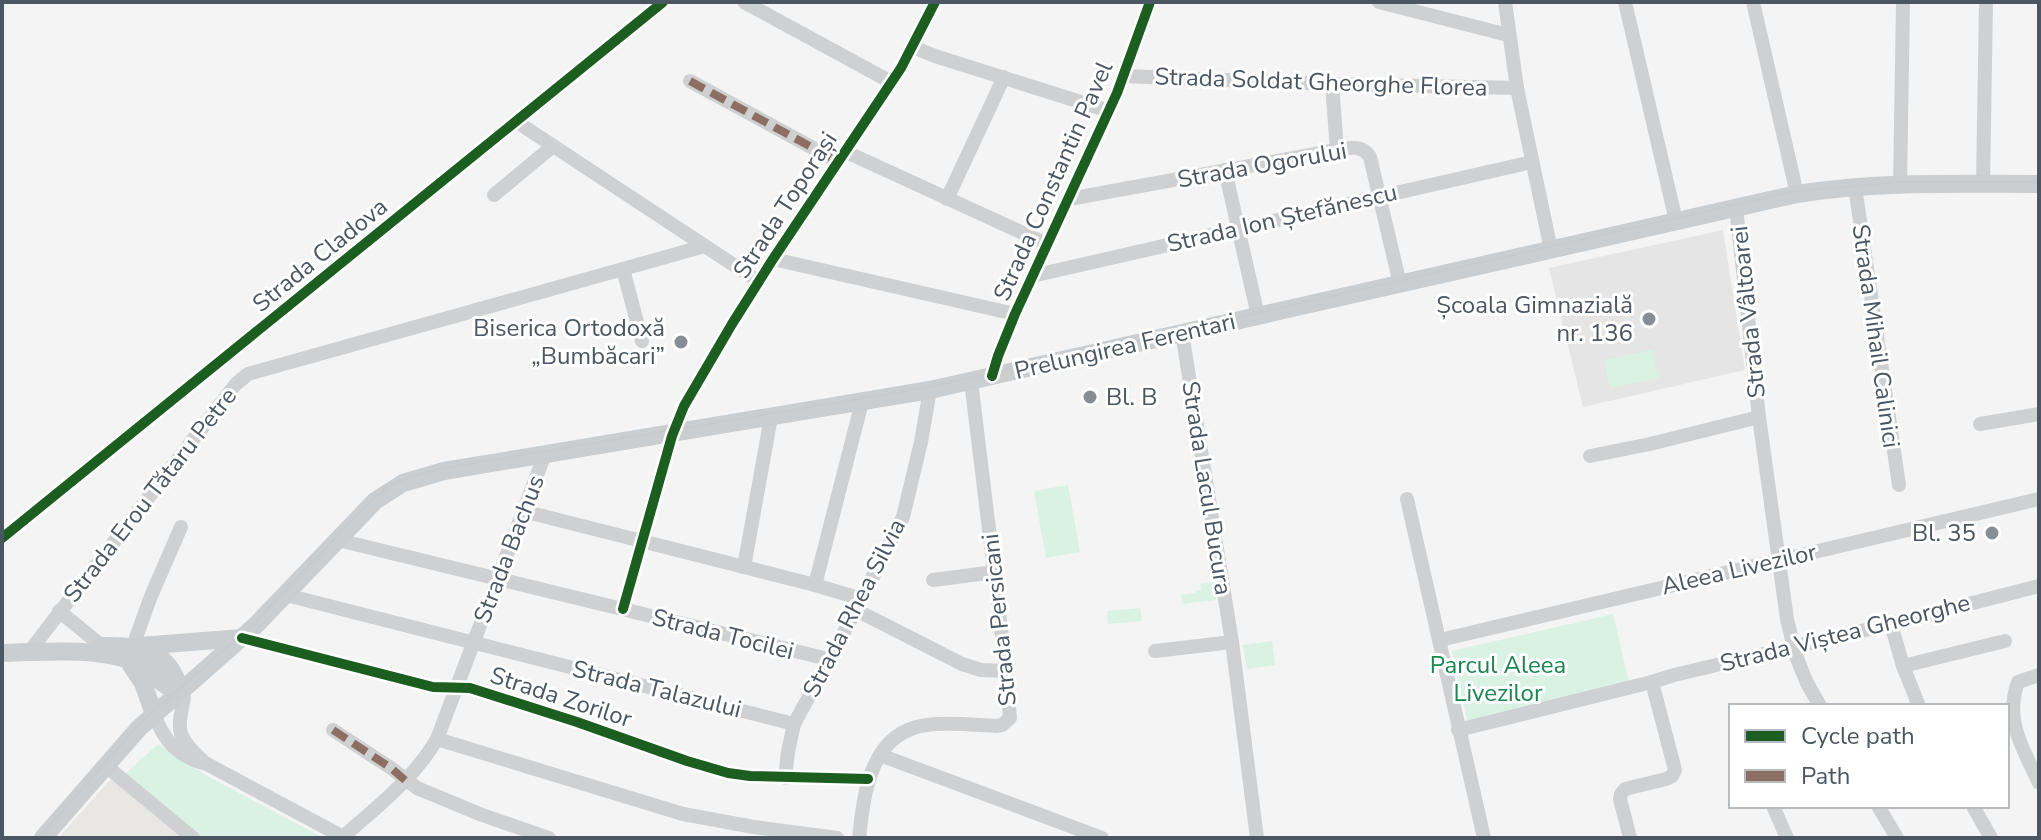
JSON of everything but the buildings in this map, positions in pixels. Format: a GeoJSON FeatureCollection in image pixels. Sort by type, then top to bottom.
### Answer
{"type":"FeatureCollection","features":[{"type":"Feature","properties":{"kind":"main road","name":"Prelungirea Ferentari"},"geometry":{"type":"LineString","coordinates":[[43,838],[105,765],[154,714],[242,638],[375,501],[419,477],[930,390],[1797,194],[1900,185],[2039,184]]}},
{"type":"Feature","properties":{"kind":"main road"},"geometry":{"type":"LineString","coordinates":[[2,653],[67,651],[112,656],[242,638]]}},
{"type":"Feature","properties":{"kind":"main road"},"geometry":{"type":"LineString","coordinates":[[67,651],[102,646],[130,653],[159,681],[180,691]]}},
{"type":"Feature","properties":{"kind":"main road"},"geometry":{"type":"LineString","coordinates":[[130,653],[154,714]]}},
{"type":"Feature","properties":{"kind":"street","name":"Strada Cladova"},"geometry":{"type":"LineString","coordinates":[[2,538],[663,2]]}},
{"type":"Feature","properties":{"kind":"street"},"geometry":{"type":"LineString","coordinates":[[744,2],[891,82]]}},
{"type":"Feature","properties":{"kind":"street","name":"Strada Toporași"},"geometry":{"type":"LineString","coordinates":[[623,609],[673,432],[691,392],[758,281],[913,47],[935,2]]}},
{"type":"Feature","properties":{"kind":"street","name":"Strada Constantin Pavel"},"geometry":{"type":"LineString","coordinates":[[992,376],[1015,314],[1124,76],[1150,2]]}},
{"type":"Feature","properties":{"kind":"street"},"geometry":{"type":"LineString","coordinates":[[1379,2],[1508,35]]}},
{"type":"Feature","properties":{"kind":"street"},"geometry":{"type":"LineString","coordinates":[[1505,2],[1517,88],[1551,250]]}},
{"type":"Feature","properties":{"kind":"street"},"geometry":{"type":"LineString","coordinates":[[1625,2],[1676,221]]}},
{"type":"Feature","properties":{"kind":"street"},"geometry":{"type":"LineString","coordinates":[[1753,2],[1797,194]]}},
{"type":"Feature","properties":{"kind":"street"},"geometry":{"type":"LineString","coordinates":[[1900,185],[1903,2]]}},
{"type":"Feature","properties":{"kind":"street"},"geometry":{"type":"LineString","coordinates":[[1983,184],[1986,2]]}},
{"type":"Feature","properties":{"kind":"street"},"geometry":{"type":"LineString","coordinates":[[913,47],[1109,111]]}},
{"type":"Feature","properties":{"kind":"street","name":"Strada Soldat Gheorghe Florea"},"geometry":{"type":"LineString","coordinates":[[1124,76],[1517,88]]}},
{"type":"Feature","properties":{"kind":"street"},"geometry":{"type":"LineString","coordinates":[[947,199],[1004,77]]}},
{"type":"Feature","properties":{"kind":"street","name":"Strada Toporași"},"geometry":{"type":"LineString","coordinates":[[690,81],[840,156]]}},
{"type":"Feature","properties":{"kind":"street"},"geometry":{"type":"LineString","coordinates":[[1332,84],[1337,150]]}},
{"type":"Feature","properties":{"kind":"street"},"geometry":{"type":"LineString","coordinates":[[517,122],[758,281]]}},
{"type":"Feature","properties":{"kind":"street"},"geometry":{"type":"LineString","coordinates":[[494,195],[553,146]]}},
{"type":"Feature","properties":{"kind":"street","name":"Strada Ogorului"},"geometry":{"type":"LineString","coordinates":[[1069,199],[1356,148],[1366,151],[1370,157],[1400,284]]}},
{"type":"Feature","properties":{"kind":"street"},"geometry":{"type":"LineString","coordinates":[[840,156],[1047,244]]}},
{"type":"Feature","properties":{"kind":"street","name":"Strada Ion Ștefănescu"},"geometry":{"type":"LineString","coordinates":[[1032,276],[1532,162]]}},
{"type":"Feature","properties":{"kind":"street"},"geometry":{"type":"LineString","coordinates":[[1225,170],[1258,316]]}},
{"type":"Feature","properties":{"kind":"street","name":"Strada Mihail Calinici"},"geometry":{"type":"LineString","coordinates":[[1855,187],[1899,485]]}},
{"type":"Feature","properties":{"kind":"street","name":"Strada Vâltoarei"},"geometry":{"type":"LineString","coordinates":[[1736,207],[1777,560],[1792,646],[1819,704]]}},
{"type":"Feature","properties":{"kind":"street","name":"Strada Erou Tătaru Petre"},"geometry":{"type":"LineString","coordinates":[[29,652],[236,384],[248,374],[705,246]]}},
{"type":"Feature","properties":{"kind":"street"},"geometry":{"type":"LineString","coordinates":[[773,259],[1015,314]]}},
{"type":"Feature","properties":{"kind":"street"},"geometry":{"type":"LineString","coordinates":[[623,269],[642,341]]}},
{"type":"Feature","properties":{"kind":"street","name":"Strada Lacul Bucura"},"geometry":{"type":"LineString","coordinates":[[1182,333],[1232,642],[1257,838]]}},
{"type":"Feature","properties":{"kind":"street"},"geometry":{"type":"LineString","coordinates":[[220,362],[236,384]]}},
{"type":"Feature","properties":{"kind":"street","name":"Strada Persicani"},"geometry":{"type":"LineString","coordinates":[[880,755],[904,732],[922,725],[996,726],[1007,722],[1010,713],[971,381]]}},
{"type":"Feature","properties":{"kind":"street","name":"Strada Rhea Silvia"},"geometry":{"type":"LineString","coordinates":[[785,778],[794,724],[903,517],[930,390]]}},
{"type":"Feature","properties":{"kind":"street"},"geometry":{"type":"LineString","coordinates":[[815,585],[862,402]]}},
{"type":"Feature","properties":{"kind":"street"},"geometry":{"type":"LineString","coordinates":[[1980,424],[2039,414]]}},
{"type":"Feature","properties":{"kind":"street"},"geometry":{"type":"LineString","coordinates":[[744,567],[771,417]]}},
{"type":"Feature","properties":{"kind":"street","name":"Strada Vâltoarei"},"geometry":{"type":"LineString","coordinates":[[1590,456],[1759,417]]}},
{"type":"Feature","properties":{"kind":"street","name":"Strada Bachus"},"geometry":{"type":"LineString","coordinates":[[343,838],[406,781],[437,739],[545,454]]}},
{"type":"Feature","properties":{"kind":"street"},"geometry":{"type":"LineString","coordinates":[[1407,499],[1484,838]]}},
{"type":"Feature","properties":{"kind":"street","name":"Aleea Livezilor"},"geometry":{"type":"LineString","coordinates":[[1440,640],[2039,499]]}},
{"type":"Feature","properties":{"kind":"street"},"geometry":{"type":"LineString","coordinates":[[523,511],[815,585],[859,604],[962,664],[981,670],[1006,671]]}},
{"type":"Feature","properties":{"kind":"street"},"geometry":{"type":"LineString","coordinates":[[130,653],[181,527]]}},
{"type":"Feature","properties":{"kind":"street","name":"Strada Tocilei"},"geometry":{"type":"LineString","coordinates":[[338,540],[828,659]]}},
{"type":"Feature","properties":{"kind":"street"},"geometry":{"type":"LineString","coordinates":[[933,580],[995,572]]}},
{"type":"Feature","properties":{"kind":"street","name":"Strada Viștea Gheorghe"},"geometry":{"type":"LineString","coordinates":[[1652,682],[2039,586]]}},
{"type":"Feature","properties":{"kind":"street","name":"Strada Talazului"},"geometry":{"type":"LineString","coordinates":[[286,595],[794,724]]}},
{"type":"Feature","properties":{"kind":"street"},"geometry":{"type":"LineString","coordinates":[[59,611],[102,646]]}},
{"type":"Feature","properties":{"kind":"street"},"geometry":{"type":"LineString","coordinates":[[1891,624],[1918,704]]}},
{"type":"Feature","properties":{"kind":"street","name":"Strada Zorilor"},"geometry":{"type":"LineString","coordinates":[[242,638],[433,687],[470,688],[708,768],[750,776],[868,779]]}},
{"type":"Feature","properties":{"kind":"street"},"geometry":{"type":"LineString","coordinates":[[1903,666],[2005,641]]}},
{"type":"Feature","properties":{"kind":"street"},"geometry":{"type":"LineString","coordinates":[[1155,651],[1232,642]]}},
{"type":"Feature","properties":{"kind":"street"},"geometry":{"type":"LineString","coordinates":[[2039,675],[2018,682],[2012,703],[2012,719],[2019,741],[2039,783]]}},
{"type":"Feature","properties":{"kind":"street"},"geometry":{"type":"LineString","coordinates":[[1458,730],[1652,682],[1675,770],[1666,779],[1625,789],[1621,794],[1630,838]]}},
{"type":"Feature","properties":{"kind":"street"},"geometry":{"type":"LineString","coordinates":[[180,691],[184,698],[178,720],[180,733],[207,764]]}},
{"type":"Feature","properties":{"kind":"street"},"geometry":{"type":"LineString","coordinates":[[154,714],[175,750],[207,764],[343,838]]}},
{"type":"Feature","properties":{"kind":"street"},"geometry":{"type":"LineString","coordinates":[[333,730],[417,788],[549,838]]}},
{"type":"Feature","properties":{"kind":"street"},"geometry":{"type":"LineString","coordinates":[[437,739],[683,814],[837,838]]}},
{"type":"Feature","properties":{"kind":"street"},"geometry":{"type":"LineString","coordinates":[[859,838],[868,779],[880,755],[1102,838]]}},
{"type":"Feature","properties":{"kind":"street"},"geometry":{"type":"LineString","coordinates":[[105,765],[193,838]]}},
{"type":"Feature","properties":{"kind":"street"},"geometry":{"type":"LineString","coordinates":[[1774,808],[1787,838]]}},
{"type":"Feature","properties":{"kind":"street"},"geometry":{"type":"LineString","coordinates":[[1879,808],[1897,838]]}},
{"type":"Feature","properties":{"kind":"street"},"geometry":{"type":"LineString","coordinates":[[1974,808],[1991,838]]}},
{"type":"Feature","properties":{"kind":"shaded area","name":"Școala Gimnazială nr. 136"},"geometry":{"type":"Polygon","coordinates":[[[1723,230],[1745,370],[1583,407],[1549,268],[1723,230]]]}},
{"type":"Feature","properties":{"kind":"shaded area"},"geometry":{"type":"Polygon","coordinates":[[[115,775],[190,838],[58,838],[115,775]]]}},
{"type":"Feature","properties":{"kind":"green space"},"geometry":{"type":"Polygon","coordinates":[[[1652,350],[1659,378],[1610,388],[1604,360],[1652,350]]]}},
{"type":"Feature","properties":{"kind":"green space"},"geometry":{"type":"Polygon","coordinates":[[[1068,485],[1080,552],[1046,558],[1034,491],[1068,485]]]}},
{"type":"Feature","properties":{"kind":"green space"},"geometry":{"type":"Polygon","coordinates":[[[1214,582],[1216,600],[1182,604],[1181,595],[1201,590],[1200,584],[1214,582]]]}},
{"type":"Feature","properties":{"kind":"green space"},"geometry":{"type":"Polygon","coordinates":[[[1140,608],[1142,621],[1108,624],[1107,611],[1140,608]]]}},
{"type":"Feature","properties":{"kind":"green space","name":"Parcul Aleea Livezilor"},"geometry":{"type":"Polygon","coordinates":[[[1613,614],[1629,682],[1468,724],[1452,651],[1613,614]]]}},
{"type":"Feature","properties":{"kind":"green space"},"geometry":{"type":"Polygon","coordinates":[[[1272,641],[1275,665],[1247,669],[1243,645],[1272,641]]]}},
{"type":"Feature","properties":{"kind":"green space"},"geometry":{"type":"Polygon","coordinates":[[[158,744],[209,777],[322,837],[200,838],[124,775],[158,744]]]}},
{"type":"Feature","properties":{"kind":"tram line"},"geometry":{"type":"LineString","coordinates":[[39,838],[142,721],[256,622],[373,498],[415,475],[930,387],[1796,191],[1900,182],[2039,182]]}},
{"type":"Feature","properties":{"kind":"marked path"},"geometry":{"type":"LineString","coordinates":[[690,81],[837,161]]}},
{"type":"Feature","properties":{"kind":"marked path"},"geometry":{"type":"LineString","coordinates":[[333,730],[406,781]]}},
{"type":"Feature","properties":{"kind":"cycle path"},"geometry":{"type":"LineString","coordinates":[[2,538],[663,2]]}},
{"type":"Feature","properties":{"kind":"cycle path"},"geometry":{"type":"LineString","coordinates":[[623,609],[672,436],[684,406],[773,259],[901,68],[935,2]]}},
{"type":"Feature","properties":{"kind":"cycle path"},"geometry":{"type":"LineString","coordinates":[[992,376],[1015,314],[1117,93],[1150,2]]}},
{"type":"Feature","properties":{"kind":"cycle path"},"geometry":{"type":"LineString","coordinates":[[242,638],[433,687],[470,688],[728,773],[868,779]]}},
{"type":"Feature","properties":{"kind":"place","name":"Școala Gimnazială nr. 136"},"geometry":{"type":"Point","coordinates":[1649,319]}},
{"type":"Feature","properties":{"kind":"place","name":"Biserica Ortodoxă „Bumbăcari”"},"geometry":{"type":"Point","coordinates":[681,342]}},
{"type":"Feature","properties":{"kind":"place","name":"Bl. B"},"geometry":{"type":"Point","coordinates":[1090,397]}},
{"type":"Feature","properties":{"kind":"place","name":"Bl. 35"},"geometry":{"type":"Point","coordinates":[1992,533]}}]}
